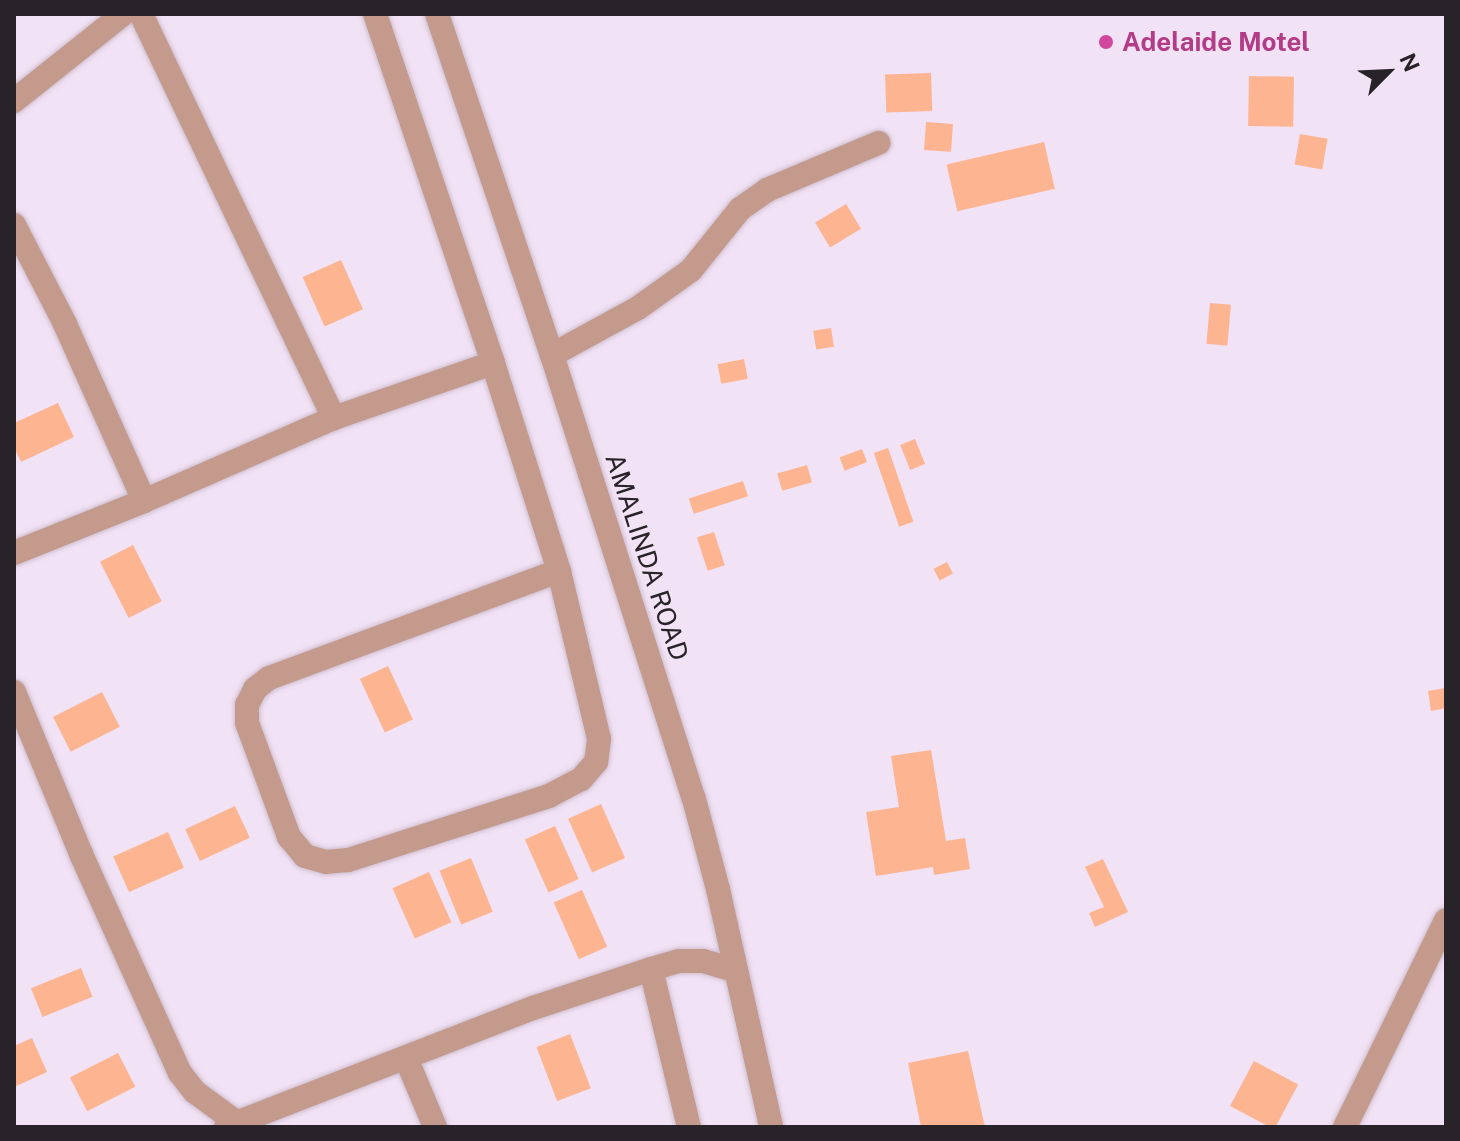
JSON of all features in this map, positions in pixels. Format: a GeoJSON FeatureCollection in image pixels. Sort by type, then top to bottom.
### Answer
{"type":"FeatureCollection","features":[{"type":"Feature","properties":{"kind":"street"},"geometry":{"type":"LineString","coordinates":[[14,101],[123,14]]}},
{"type":"Feature","properties":{"kind":"street"},"geometry":{"type":"LineString","coordinates":[[141,14],[334,418]]}},
{"type":"Feature","properties":{"kind":"street"},"geometry":{"type":"LineString","coordinates":[[375,14],[493,363],[559,571],[599,739],[596,762],[581,779],[549,796],[348,860],[326,862],[305,856],[289,837],[247,723],[247,705],[255,689],[269,678],[559,571]]}},
{"type":"Feature","properties":{"kind":"street","name":"AMALINDA ROAD"},"geometry":{"type":"LineString","coordinates":[[437,14],[552,355],[694,799],[771,1127]]}},
{"type":"Feature","properties":{"kind":"street"},"geometry":{"type":"LineString","coordinates":[[552,355],[638,308],[691,270],[740,209],[767,190],[878,143]]}},
{"type":"Feature","properties":{"kind":"street"},"geometry":{"type":"LineString","coordinates":[[14,225],[65,324],[144,501]]}},
{"type":"Feature","properties":{"kind":"street"},"geometry":{"type":"LineString","coordinates":[[14,553],[144,501],[334,418],[493,363]]}},
{"type":"Feature","properties":{"kind":"street"},"geometry":{"type":"LineString","coordinates":[[14,692],[81,854],[180,1073],[195,1092],[231,1125],[533,1008],[651,969],[679,961],[703,961],[735,970]]}},
{"type":"Feature","properties":{"kind":"street"},"geometry":{"type":"LineString","coordinates":[[1345,1127],[1446,920]]}},
{"type":"Feature","properties":{"kind":"street"},"geometry":{"type":"LineString","coordinates":[[651,969],[689,1127]]}},
{"type":"Feature","properties":{"kind":"street"},"geometry":{"type":"LineString","coordinates":[[406,1058],[435,1127]]}},
{"type":"Feature","properties":{"kind":"building"},"geometry":{"type":"Polygon","coordinates":[[[931,73],[932,111],[886,113],[885,75],[931,73]]]}},
{"type":"Feature","properties":{"kind":"building"},"geometry":{"type":"Polygon","coordinates":[[[1249,76],[1294,77],[1293,127],[1248,126],[1249,76]]]}},
{"type":"Feature","properties":{"kind":"building"},"geometry":{"type":"Polygon","coordinates":[[[926,122],[953,124],[951,152],[924,150],[926,122]]]}},
{"type":"Feature","properties":{"kind":"building"},"geometry":{"type":"Polygon","coordinates":[[[1300,134],[1328,139],[1322,169],[1295,165],[1300,134]]]}},
{"type":"Feature","properties":{"kind":"building"},"geometry":{"type":"Polygon","coordinates":[[[1044,142],[1055,189],[957,211],[947,164],[1044,142]]]}},
{"type":"Feature","properties":{"kind":"building"},"geometry":{"type":"Polygon","coordinates":[[[846,204],[861,229],[830,247],[815,223],[846,204]]]}},
{"type":"Feature","properties":{"kind":"building"},"geometry":{"type":"Polygon","coordinates":[[[341,260],[363,309],[325,326],[303,277],[341,260]]]}},
{"type":"Feature","properties":{"kind":"building"},"geometry":{"type":"Polygon","coordinates":[[[1210,303],[1231,305],[1227,346],[1206,344],[1210,303]]]}},
{"type":"Feature","properties":{"kind":"building"},"geometry":{"type":"Polygon","coordinates":[[[831,328],[834,347],[816,350],[813,331],[831,328]]]}},
{"type":"Feature","properties":{"kind":"building"},"geometry":{"type":"Polygon","coordinates":[[[744,359],[748,379],[721,384],[717,364],[744,359]]]}},
{"type":"Feature","properties":{"kind":"building"},"geometry":{"type":"Polygon","coordinates":[[[58,403],[74,437],[21,462],[14,447],[14,423],[58,403]]]}},
{"type":"Feature","properties":{"kind":"building"},"geometry":{"type":"Polygon","coordinates":[[[915,439],[925,464],[910,470],[900,445],[915,439]]]}},
{"type":"Feature","properties":{"kind":"building"},"geometry":{"type":"Polygon","coordinates":[[[888,448],[913,522],[899,527],[874,453],[888,448]]]}},
{"type":"Feature","properties":{"kind":"building"},"geometry":{"type":"Polygon","coordinates":[[[862,449],[867,462],[845,471],[840,458],[862,449]]]}},
{"type":"Feature","properties":{"kind":"building"},"geometry":{"type":"Polygon","coordinates":[[[807,465],[812,482],[782,491],[777,474],[807,465]]]}},
{"type":"Feature","properties":{"kind":"building"},"geometry":{"type":"Polygon","coordinates":[[[743,481],[748,496],[694,514],[689,499],[743,481]]]}},
{"type":"Feature","properties":{"kind":"building"},"geometry":{"type":"Polygon","coordinates":[[[714,532],[725,565],[708,571],[697,538],[714,532]]]}},
{"type":"Feature","properties":{"kind":"building"},"geometry":{"type":"Polygon","coordinates":[[[133,545],[162,601],[129,618],[100,562],[133,545]]]}},
{"type":"Feature","properties":{"kind":"building"},"geometry":{"type":"Polygon","coordinates":[[[947,562],[953,574],[940,580],[934,569],[947,562]]]}},
{"type":"Feature","properties":{"kind":"building"},"geometry":{"type":"Polygon","coordinates":[[[388,666],[413,719],[385,733],[360,679],[388,666]]]}},
{"type":"Feature","properties":{"kind":"building"},"geometry":{"type":"Polygon","coordinates":[[[1446,688],[1446,708],[1431,711],[1428,691],[1446,688]]]}},
{"type":"Feature","properties":{"kind":"building"},"geometry":{"type":"Polygon","coordinates":[[[102,692],[120,727],[71,752],[53,717],[102,692]]]}},
{"type":"Feature","properties":{"kind":"building"},"geometry":{"type":"Polygon","coordinates":[[[931,750],[946,841],[965,838],[970,869],[934,875],[933,867],[876,876],[866,812],[899,807],[891,756],[931,750]]]}},
{"type":"Feature","properties":{"kind":"building"},"geometry":{"type":"Polygon","coordinates":[[[601,804],[625,858],[592,873],[568,819],[601,804]]]}},
{"type":"Feature","properties":{"kind":"building"},"geometry":{"type":"Polygon","coordinates":[[[235,806],[250,838],[200,861],[185,829],[235,806]]]}},
{"type":"Feature","properties":{"kind":"building"},"geometry":{"type":"Polygon","coordinates":[[[555,826],[579,879],[548,892],[525,839],[555,826]]]}},
{"type":"Feature","properties":{"kind":"building"},"geometry":{"type":"Polygon","coordinates":[[[168,832],[184,868],[129,892],[113,856],[168,832]]]}},
{"type":"Feature","properties":{"kind":"building"},"geometry":{"type":"Polygon","coordinates":[[[471,858],[493,912],[461,925],[439,871],[471,858]]]}},
{"type":"Feature","properties":{"kind":"building"},"geometry":{"type":"Polygon","coordinates":[[[1103,859],[1128,912],[1095,927],[1089,913],[1104,907],[1085,867],[1103,859]]]}},
{"type":"Feature","properties":{"kind":"building"},"geometry":{"type":"Polygon","coordinates":[[[429,872],[451,922],[415,939],[392,888],[429,872]]]}},
{"type":"Feature","properties":{"kind":"building"},"geometry":{"type":"Polygon","coordinates":[[[582,890],[607,947],[579,959],[554,903],[582,890]]]}},
{"type":"Feature","properties":{"kind":"building"},"geometry":{"type":"Polygon","coordinates":[[[81,968],[93,997],[43,1017],[31,988],[81,968]]]}},
{"type":"Feature","properties":{"kind":"building"},"geometry":{"type":"Polygon","coordinates":[[[570,1034],[591,1088],[557,1101],[536,1047],[570,1034]]]}},
{"type":"Feature","properties":{"kind":"building"},"geometry":{"type":"Polygon","coordinates":[[[32,1038],[47,1072],[14,1087],[14,1046],[32,1038]]]}},
{"type":"Feature","properties":{"kind":"building"},"geometry":{"type":"Polygon","coordinates":[[[968,1051],[985,1127],[921,1127],[908,1063],[968,1051]]]}},
{"type":"Feature","properties":{"kind":"building"},"geometry":{"type":"Polygon","coordinates":[[[118,1053],[135,1087],[87,1111],[70,1078],[118,1053]]]}},
{"type":"Feature","properties":{"kind":"building"},"geometry":{"type":"Polygon","coordinates":[[[1254,1061],[1298,1084],[1276,1127],[1269,1127],[1230,1106],[1254,1061]]]}},
{"type":"Feature","properties":{"kind":"place","name":"Adelaide Motel"},"geometry":{"type":"Point","coordinates":[1106,42]}}]}
